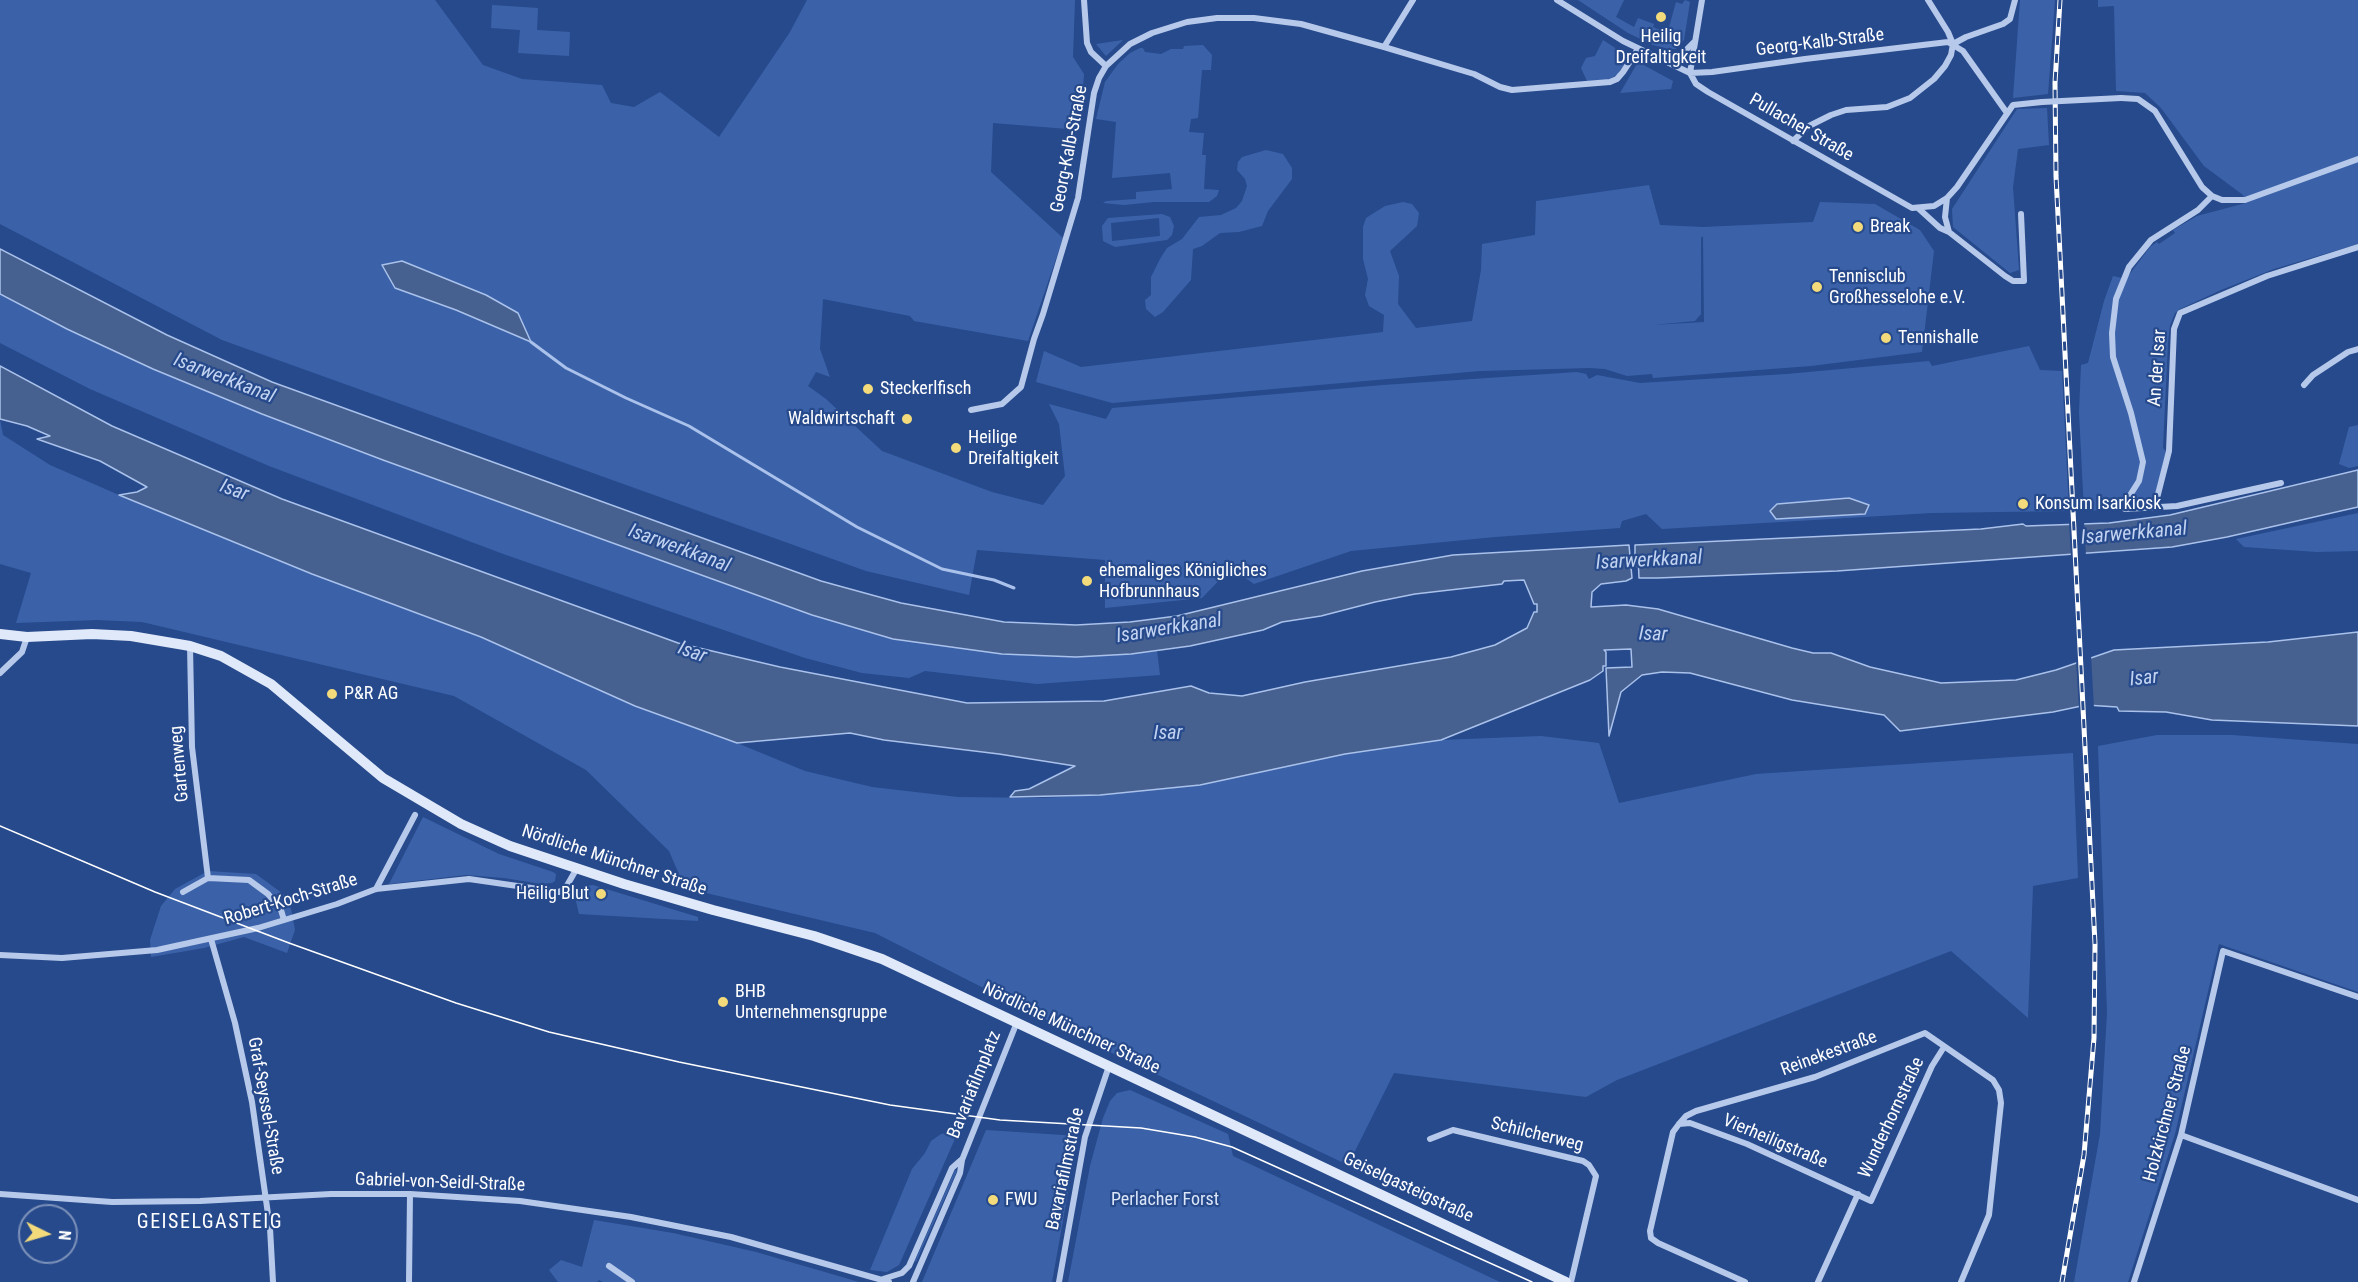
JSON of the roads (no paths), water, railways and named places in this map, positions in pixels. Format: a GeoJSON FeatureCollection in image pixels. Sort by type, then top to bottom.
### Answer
{"type":"FeatureCollection","features":[{"type":"Feature","properties":{"kind":"main road","name":"Nördliche Münchner Straße"},"geometry":{"type":"LineString","coordinates":[[0,634],[27,637],[114,635],[160,639],[190,646],[235,662],[271,684],[383,778],[461,824],[510,846],[670,898],[849,947],[882,959],[1235,1125]]}},
{"type":"Feature","properties":{"kind":"main road","name":"Geiselgasteigstraße"},"geometry":{"type":"LineString","coordinates":[[1235,1125],[1566,1282]]}},
{"type":"Feature","properties":{"kind":"street"},"geometry":{"type":"LineString","coordinates":[[1084,0],[1087,43],[1091,52],[1106,66]]}},
{"type":"Feature","properties":{"kind":"street"},"geometry":{"type":"LineString","coordinates":[[1384,47],[1413,0]]}},
{"type":"Feature","properties":{"kind":"street","name":"Pullacher Straße"},"geometry":{"type":"LineString","coordinates":[[1557,0],[1638,49],[1690,73],[1696,84],[1707,92],[1900,202],[1918,208],[1940,228],[1949,232],[2013,281],[2024,281],[2021,214]]}},
{"type":"Feature","properties":{"kind":"street"},"geometry":{"type":"LineString","coordinates":[[1690,73],[1702,0]]}},
{"type":"Feature","properties":{"kind":"street"},"geometry":{"type":"LineString","coordinates":[[1793,141],[1809,126],[1831,115],[1846,110],[1887,107],[1910,98],[1934,79],[1951,55],[1953,44],[1928,0]]}},
{"type":"Feature","properties":{"kind":"street"},"geometry":{"type":"LineString","coordinates":[[1953,44],[2003,24],[2010,19],[2015,0]]}},
{"type":"Feature","properties":{"kind":"street","name":"Georg-Kalb-Straße"},"geometry":{"type":"LineString","coordinates":[[971,410],[1002,404],[1022,387],[1034,339],[1078,198],[1094,93],[1106,66],[1130,44],[1152,33],[1187,22],[1216,18],[1254,18],[1300,24],[1384,47],[1474,74],[1500,87],[1512,90],[1610,82],[1617,79],[1623,72],[1638,49]]}},
{"type":"Feature","properties":{"kind":"street"},"geometry":{"type":"LineString","coordinates":[[1660,59],[1681,55],[1695,42]]}},
{"type":"Feature","properties":{"kind":"street","name":"Georg-Kalb-Straße"},"geometry":{"type":"LineString","coordinates":[[1690,73],[1944,42],[1953,44]]}},
{"type":"Feature","properties":{"kind":"street"},"geometry":{"type":"LineString","coordinates":[[1953,44],[1964,51],[2007,112]]}},
{"type":"Feature","properties":{"kind":"street"},"geometry":{"type":"LineString","coordinates":[[1918,208],[1934,206],[1947,198],[2013,105],[2121,98],[2138,99],[2154,111],[2202,187],[2212,196],[2233,201],[2245,200],[2358,159]]}},
{"type":"Feature","properties":{"kind":"street"},"geometry":{"type":"LineString","coordinates":[[2212,196],[2198,210],[2151,240],[2129,267],[2121,281],[2114,309],[2113,357],[2131,413],[2143,462],[2139,481],[2127,500],[2125,508],[2177,506],[2281,483]]}},
{"type":"Feature","properties":{"kind":"street"},"geometry":{"type":"LineString","coordinates":[[1947,198],[1945,217],[1949,232]]}},
{"type":"Feature","properties":{"kind":"street","name":"An der Isar"},"geometry":{"type":"LineString","coordinates":[[2155,506],[2169,451],[2174,329],[2180,313],[2250,282],[2358,247]]}},
{"type":"Feature","properties":{"kind":"street"},"geometry":{"type":"LineString","coordinates":[[2304,385],[2313,375],[2348,352],[2358,349]]}},
{"type":"Feature","properties":{"kind":"street"},"geometry":{"type":"LineString","coordinates":[[0,673],[22,652],[27,637]]}},
{"type":"Feature","properties":{"kind":"street","name":"Gartenweg"},"geometry":{"type":"LineString","coordinates":[[190,646],[192,747],[208,878]]}},
{"type":"Feature","properties":{"kind":"street"},"geometry":{"type":"LineString","coordinates":[[376,889],[415,815]]}},
{"type":"Feature","properties":{"kind":"street","name":"Robert-Koch-Straße"},"geometry":{"type":"LineString","coordinates":[[0,955],[62,958],[157,950],[284,920],[376,889],[469,879],[559,892],[565,889],[577,868]]}},
{"type":"Feature","properties":{"kind":"street"},"geometry":{"type":"LineString","coordinates":[[183,892],[208,878],[249,880],[268,894],[281,910],[284,920]]}},
{"type":"Feature","properties":{"kind":"street","name":"Graf-Seyssel-Straße"},"geometry":{"type":"LineString","coordinates":[[211,939],[252,1102],[267,1198],[273,1282]]}},
{"type":"Feature","properties":{"kind":"street","name":"Holzkirchner Straße"},"geometry":{"type":"LineString","coordinates":[[2134,1282],[2181,1135],[2223,951],[2358,997]]}},
{"type":"Feature","properties":{"kind":"street","name":"Bavariafilmplatz"},"geometry":{"type":"LineString","coordinates":[[913,1282],[960,1173],[962,1160],[1012,1020]]}},
{"type":"Feature","properties":{"kind":"street","name":"Reinekestraße"},"geometry":{"type":"LineString","coordinates":[[1679,1124],[1686,1116],[1696,1111],[1815,1077],[1925,1034],[1993,1080],[1999,1090],[2001,1103],[1989,1215],[1961,1282]]}},
{"type":"Feature","properties":{"kind":"street","name":"Wunderhornstraße"},"geometry":{"type":"LineString","coordinates":[[1818,1282],[1858,1194],[1871,1201],[1932,1066],[1944,1047]]}},
{"type":"Feature","properties":{"kind":"street","name":"Bavariafilmstraße"},"geometry":{"type":"LineString","coordinates":[[1059,1282],[1085,1137],[1109,1065]]}},
{"type":"Feature","properties":{"kind":"street"},"geometry":{"type":"LineString","coordinates":[[1679,1124],[1673,1132],[1650,1231],[1651,1238],[1667,1248],[1746,1282]]}},
{"type":"Feature","properties":{"kind":"street","name":"Vierheiligstraße"},"geometry":{"type":"LineString","coordinates":[[1679,1124],[1690,1124],[1747,1144],[1858,1194]]}},
{"type":"Feature","properties":{"kind":"street","name":"Schilcherweg"},"geometry":{"type":"LineString","coordinates":[[1430,1139],[1453,1130],[1583,1161],[1589,1165],[1596,1176],[1571,1282]]}},
{"type":"Feature","properties":{"kind":"street"},"geometry":{"type":"LineString","coordinates":[[2181,1135],[2358,1200]]}},
{"type":"Feature","properties":{"kind":"street","name":"Bavariafilmplatz"},"geometry":{"type":"LineString","coordinates":[[880,1280],[902,1273],[909,1266],[952,1168],[962,1160]]}},
{"type":"Feature","properties":{"kind":"street","name":"Gabriel-von-Seidl-Straße"},"geometry":{"type":"LineString","coordinates":[[0,1194],[112,1202],[331,1194],[410,1194],[520,1201],[631,1217],[763,1245],[880,1280]]}},
{"type":"Feature","properties":{"kind":"street"},"geometry":{"type":"LineString","coordinates":[[409,1282],[410,1194]]}},
{"type":"Feature","properties":{"kind":"street"},"geometry":{"type":"LineString","coordinates":[[609,1266],[632,1282]]}},
{"type":"Feature","properties":{"kind":"water","name":"Isar"},"geometry":{"type":"Polygon","coordinates":[[[0,249],[167,335],[272,382],[821,581],[901,603],[1004,622],[1076,625],[1130,622],[1177,616],[1362,571],[1453,555],[1629,545],[1632,578],[1626,581],[1601,584],[1592,592],[1591,607],[1626,605],[1658,609],[1792,648],[1813,653],[1831,653],[1870,667],[1941,683],[2016,680],[2056,670],[2114,650],[2268,642],[2358,632],[2358,726],[2212,720],[2166,712],[2119,711],[2117,707],[2086,705],[2053,712],[1900,731],[1884,715],[1792,700],[1690,673],[1662,672],[1642,675],[1621,692],[1609,736],[1606,668],[1632,667],[1631,649],[1604,650],[1606,666],[1603,666],[1603,671],[1590,680],[1441,740],[1345,754],[1200,785],[1100,795],[1010,797],[1015,791],[1029,789],[1075,766],[884,740],[850,733],[737,743],[635,706],[481,637],[312,574],[119,495],[137,492],[147,487],[100,461],[37,439],[50,436],[27,426],[0,419],[0,366],[112,426],[282,499],[678,643],[780,667],[967,703],[1104,701],[1191,686],[1209,693],[1242,696],[1305,682],[1451,657],[1495,645],[1527,628],[1534,612],[1537,612],[1537,604],[1534,604],[1524,580],[1504,581],[1502,584],[1415,594],[1375,602],[1321,616],[1282,622],[1263,630],[1190,646],[1131,654],[1076,657],[1002,654],[893,639],[812,615],[383,460],[153,369],[67,329],[0,294],[0,249]]]}},
{"type":"Feature","properties":{"kind":"water"},"geometry":{"type":"Polygon","coordinates":[[[402,261],[486,295],[518,313],[531,342],[456,310],[395,288],[382,265],[402,261]]]}},
{"type":"Feature","properties":{"kind":"water"},"geometry":{"type":"Polygon","coordinates":[[[2358,470],[2358,507],[2172,547],[1837,571],[1657,578],[1639,578],[1638,555],[1635,555],[1635,545],[1981,529],[2023,524],[2026,526],[2109,523],[2170,515],[2358,470]]]}},
{"type":"Feature","properties":{"kind":"water"},"geometry":{"type":"Polygon","coordinates":[[[1849,498],[1869,505],[1865,514],[1776,519],[1770,511],[1777,504],[1849,498]]]}},
{"type":"Feature","properties":{"kind":"waterway"},"geometry":{"type":"LineString","coordinates":[[531,342],[566,368],[689,426],[857,527],[942,569],[994,580],[1014,588]]}},
{"type":"Feature","properties":{"kind":"waterway","name":"Isarwerkkanal"},"geometry":{"type":"LineString","coordinates":[[1619,564],[1650,562]]}},
{"type":"Feature","properties":{"kind":"tram line"},"geometry":{"type":"LineString","coordinates":[[0,826],[155,892],[289,943],[456,1003],[549,1032],[679,1062],[890,1105],[1000,1120],[1141,1128],[1195,1137],[1232,1147],[1532,1282]]}},
{"type":"Feature","properties":{"kind":"railway"},"geometry":{"type":"LineString","coordinates":[[2060,0],[2055,83],[2056,176],[2095,944],[2094,1038],[2084,1155],[2062,1282]]}},
{"type":"Feature","properties":{"kind":"place","name":"Heilig Dreifaltigkeit"},"geometry":{"type":"Point","coordinates":[1661,17]}},
{"type":"Feature","properties":{"kind":"place","name":"Break"},"geometry":{"type":"Point","coordinates":[1858,227]}},
{"type":"Feature","properties":{"kind":"place","name":"Tennisclub Großhesselohe e.V."},"geometry":{"type":"Point","coordinates":[1817,287]}},
{"type":"Feature","properties":{"kind":"place","name":"Tennishalle"},"geometry":{"type":"Point","coordinates":[1886,338]}},
{"type":"Feature","properties":{"kind":"place","name":"Steckerlfisch"},"geometry":{"type":"Point","coordinates":[868,389]}},
{"type":"Feature","properties":{"kind":"place","name":"Waldwirtschaft"},"geometry":{"type":"Point","coordinates":[907,419]}},
{"type":"Feature","properties":{"kind":"place","name":"Heilige Dreifaltigkeit"},"geometry":{"type":"Point","coordinates":[956,448]}},
{"type":"Feature","properties":{"kind":"place","name":"Konsum Isarkiosk"},"geometry":{"type":"Point","coordinates":[2023,504]}},
{"type":"Feature","properties":{"kind":"place","name":"ehemaliges Königliches Hofbrunnhaus"},"geometry":{"type":"Point","coordinates":[1087,581]}},
{"type":"Feature","properties":{"kind":"place","name":"P&R AG"},"geometry":{"type":"Point","coordinates":[332,694]}},
{"type":"Feature","properties":{"kind":"place","name":"Heilig Blut"},"geometry":{"type":"Point","coordinates":[601,894]}},
{"type":"Feature","properties":{"kind":"place","name":"BHB Unternehmensgruppe"},"geometry":{"type":"Point","coordinates":[723,1002]}},
{"type":"Feature","properties":{"kind":"place","name":"FWU"},"geometry":{"type":"Point","coordinates":[993,1200]}},
{"type":"Feature","properties":{"kind":"district","name":"GEISELGASTEIG"},"geometry":{"type":"Point","coordinates":[210,1223]}},
{"type":"Feature","properties":{"kind":"park label","name":"Perlacher Forst"},"geometry":{"type":"Point","coordinates":[1165,1200]}}]}
